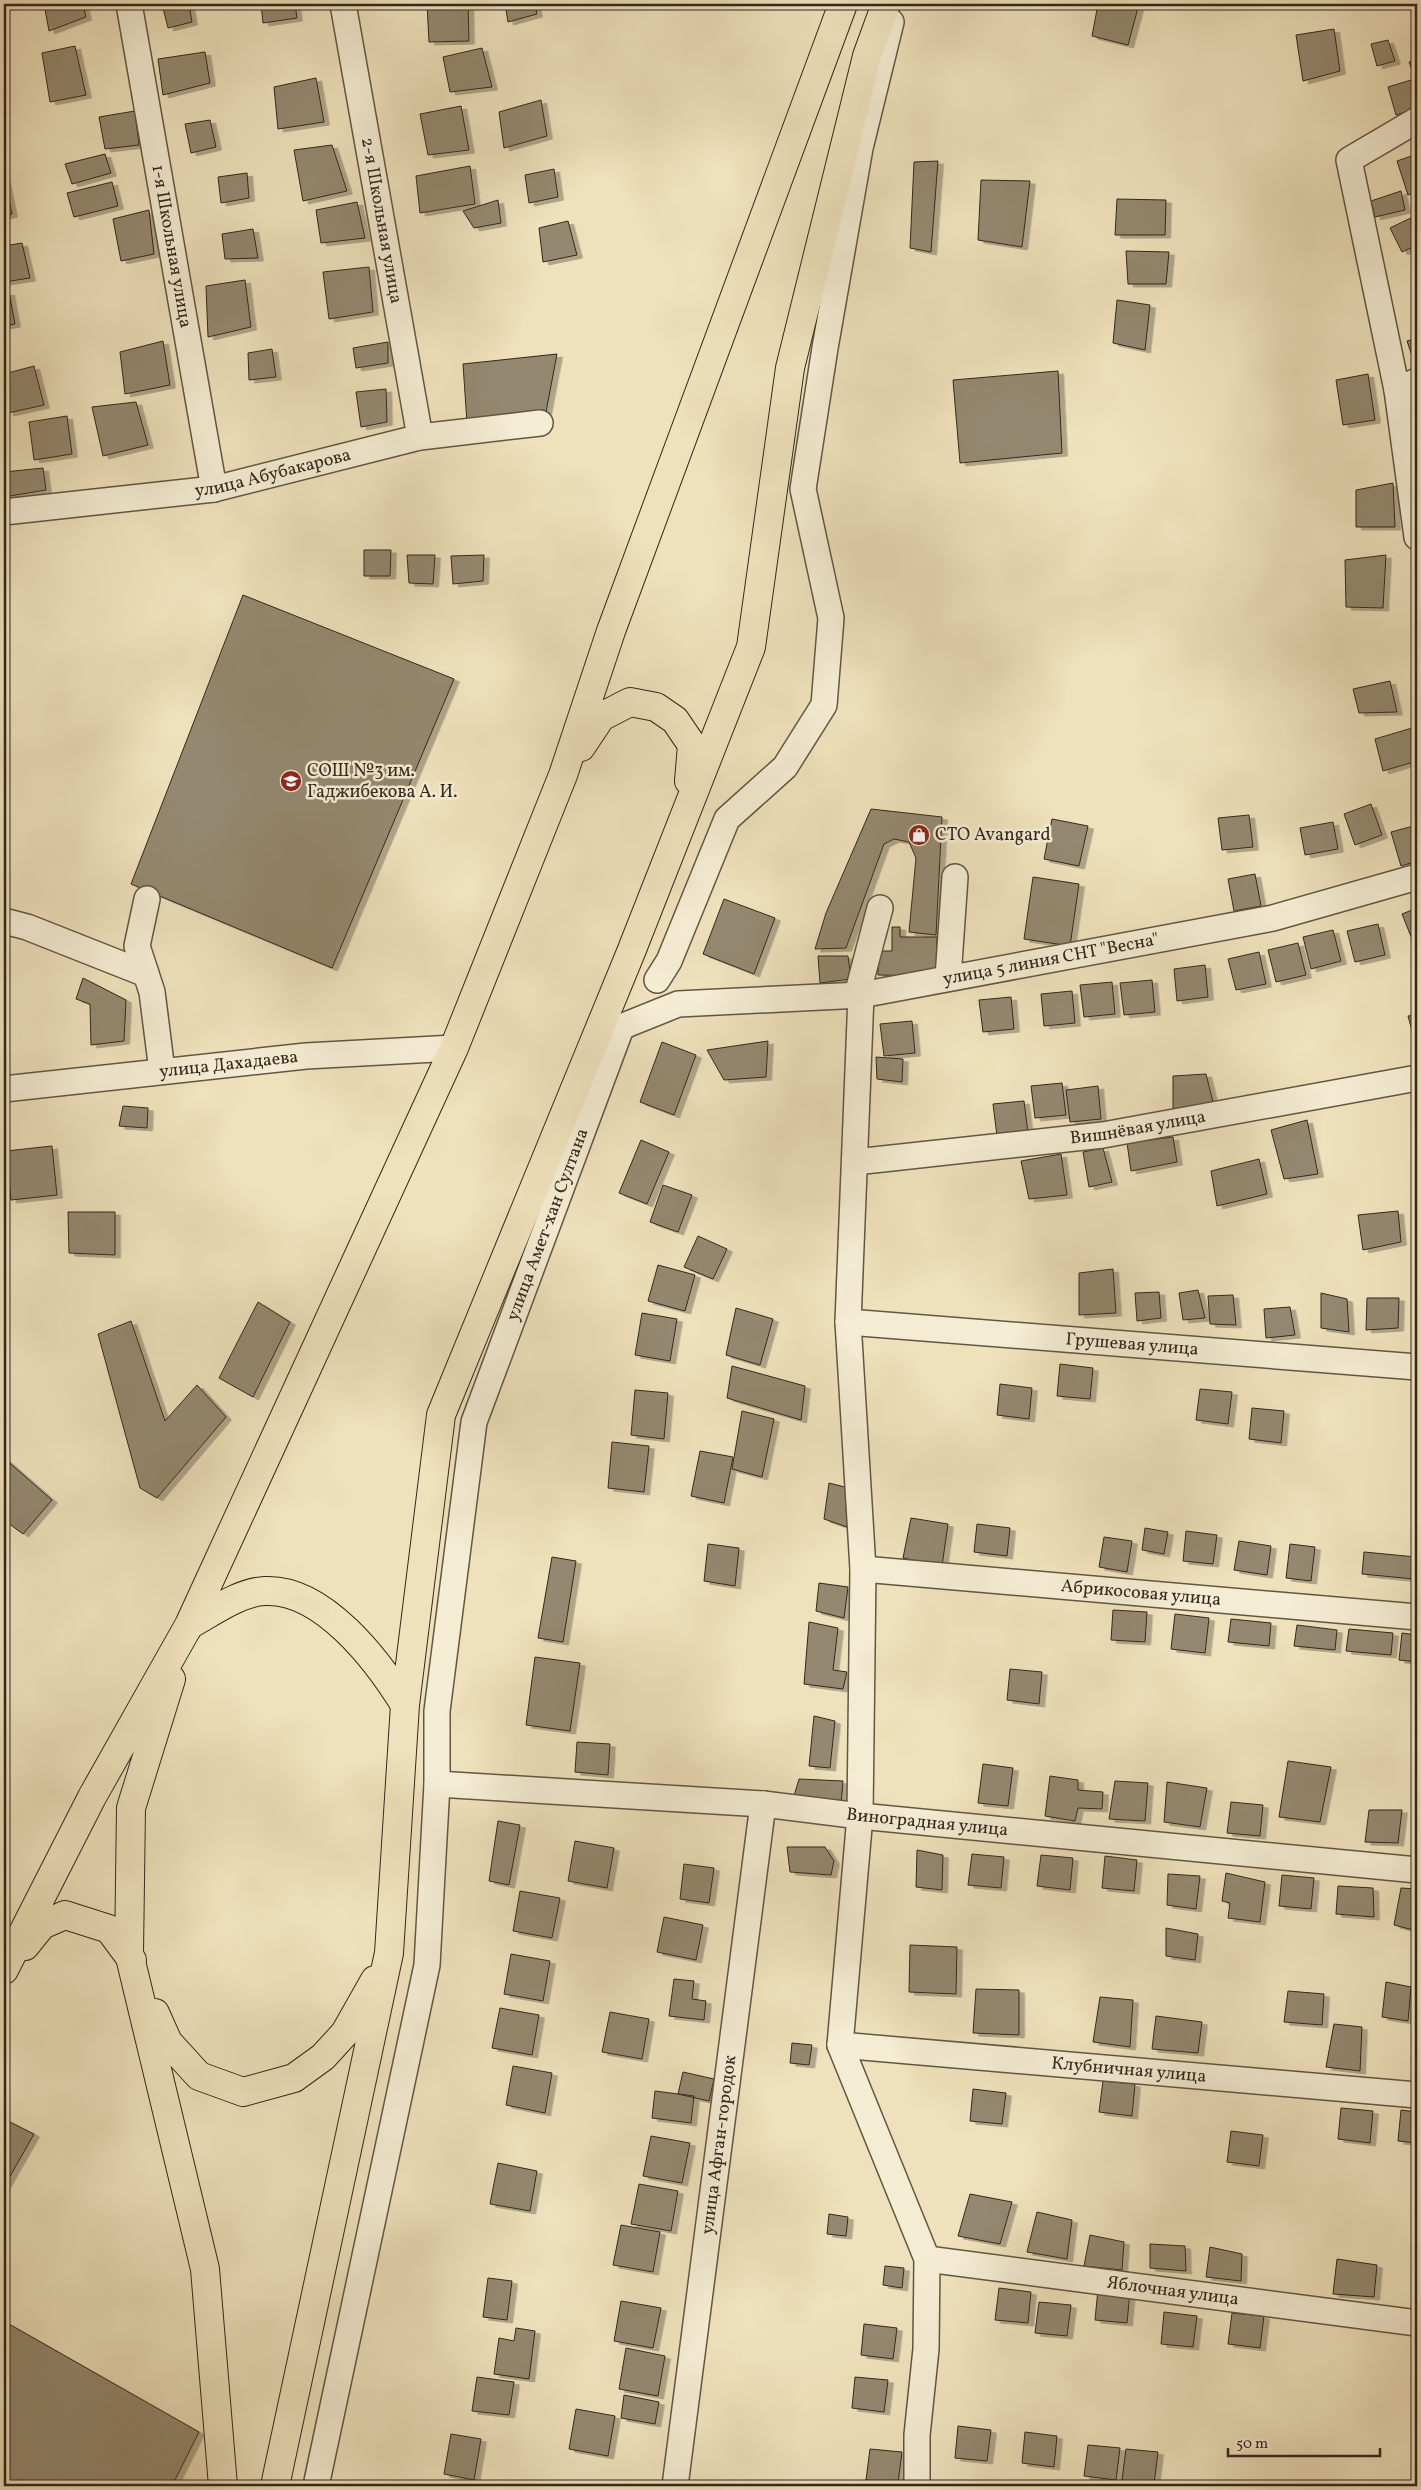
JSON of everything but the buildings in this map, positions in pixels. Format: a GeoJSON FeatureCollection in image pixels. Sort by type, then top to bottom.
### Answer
{"type":"FeatureCollection","features":[{"type":"Feature","properties":{"kind":"main road"},"geometry":{"type":"LineString","coordinates":[[4,1971],[92,1797],[189,1625],[454,1048],[563,775],[612,631],[843,4]]}},
{"type":"Feature","properties":{"kind":"main road"},"geometry":{"type":"LineString","coordinates":[[274,2486],[389,1953],[404,1705],[441,1415],[609,1032],[631,952],[751,647],[790,368],[867,56],[886,4]]}},
{"type":"Feature","properties":{"kind":"main road"},"geometry":{"type":"LineString","coordinates":[[563,775],[601,717],[630,702],[656,706],[675,720],[692,745],[687,812]]}},
{"type":"Feature","properties":{"kind":"main road"},"geometry":{"type":"LineString","coordinates":[[222,2486],[205,2269],[129,1953],[131,1808],[189,1625],[239,1598],[265,1591],[298,1597],[339,1622],[365,1649],[391,1683],[404,1705]]}},
{"type":"Feature","properties":{"kind":"main road"},"geometry":{"type":"LineString","coordinates":[[4,1971],[42,1925],[65,1915],[109,1929],[129,1953],[168,2042],[199,2076],[243,2092],[294,2078],[323,2057],[345,2033],[389,1953]]}},
{"type":"Feature","properties":{"kind":"street","name":"1-я Школьная улица"},"geometry":{"type":"LineString","coordinates":[[129,4],[214,489]]}},
{"type":"Feature","properties":{"kind":"street","name":"2-я Школьная улица"},"geometry":{"type":"LineString","coordinates":[[343,4],[420,437]]}},
{"type":"Feature","properties":{"kind":"street"},"geometry":{"type":"LineString","coordinates":[[656,980],[669,961],[727,818],[785,767],[824,705],[831,618],[803,489],[825,348],[860,148],[889,26],[898,4]]}},
{"type":"Feature","properties":{"kind":"street"},"geometry":{"type":"LineString","coordinates":[[1416,527],[1407,385],[1349,160],[1417,120]]}},
{"type":"Feature","properties":{"kind":"street","name":"улица Абубакарова"},"geometry":{"type":"LineString","coordinates":[[4,512],[214,489],[420,437],[540,423]]}},
{"type":"Feature","properties":{"kind":"street"},"geometry":{"type":"LineString","coordinates":[[948,978],[955,876]]}},
{"type":"Feature","properties":{"kind":"street","name":"улица 5 линия СНТ \"Весна\""},"geometry":{"type":"LineString","coordinates":[[609,1032],[678,1004],[859,995],[1273,918],[1417,877]]}},
{"type":"Feature","properties":{"kind":"street"},"geometry":{"type":"LineString","coordinates":[[146,899],[137,946],[152,992],[162,1071]]}},
{"type":"Feature","properties":{"kind":"street"},"geometry":{"type":"LineString","coordinates":[[880,908],[859,995],[855,1162],[848,1322],[863,1569],[860,1816],[840,2045],[927,2258],[926,2349],[917,2434],[917,2486]]}},
{"type":"Feature","properties":{"kind":"street"},"geometry":{"type":"LineString","coordinates":[[4,921],[27,927],[146,974]]}},
{"type":"Feature","properties":{"kind":"street"},"geometry":{"type":"LineString","coordinates":[[631,952],[678,1004]]}},
{"type":"Feature","properties":{"kind":"street","name":"улица Амет-хан Султана"},"geometry":{"type":"LineString","coordinates":[[316,2486],[428,1964],[437,1784],[437,1711],[474,1422],[609,1032]]}},
{"type":"Feature","properties":{"kind":"street","name":"улица Дахадаева"},"geometry":{"type":"LineString","coordinates":[[4,1089],[306,1056],[454,1048]]}},
{"type":"Feature","properties":{"kind":"street","name":"Вишнёвая улица"},"geometry":{"type":"LineString","coordinates":[[855,1162],[1103,1135],[1417,1078]]}},
{"type":"Feature","properties":{"kind":"street","name":"Грушевая улица"},"geometry":{"type":"LineString","coordinates":[[848,1322],[1417,1367]]}},
{"type":"Feature","properties":{"kind":"street","name":"Абрикосовая улица"},"geometry":{"type":"LineString","coordinates":[[863,1569],[1417,1617]]}},
{"type":"Feature","properties":{"kind":"street","name":"Виноградная улица"},"geometry":{"type":"LineString","coordinates":[[437,1784],[763,1804],[860,1816],[1417,1870]]}},
{"type":"Feature","properties":{"kind":"street","name":"улица Афган-городок"},"geometry":{"type":"LineString","coordinates":[[675,2486],[763,1804]]}},
{"type":"Feature","properties":{"kind":"street","name":"Клубничная улица"},"geometry":{"type":"LineString","coordinates":[[840,2045],[1417,2095]]}},
{"type":"Feature","properties":{"kind":"street","name":"Яблочная улица"},"geometry":{"type":"LineString","coordinates":[[927,2258],[1417,2323]]}},
{"type":"Feature","properties":{"kind":"place","name":"СОШ №3 им. Гаджибекова А. И."},"geometry":{"type":"Point","coordinates":[291,781]}},
{"type":"Feature","properties":{"kind":"place","name":"СТО Avangard"},"geometry":{"type":"Point","coordinates":[919,835]}}]}
